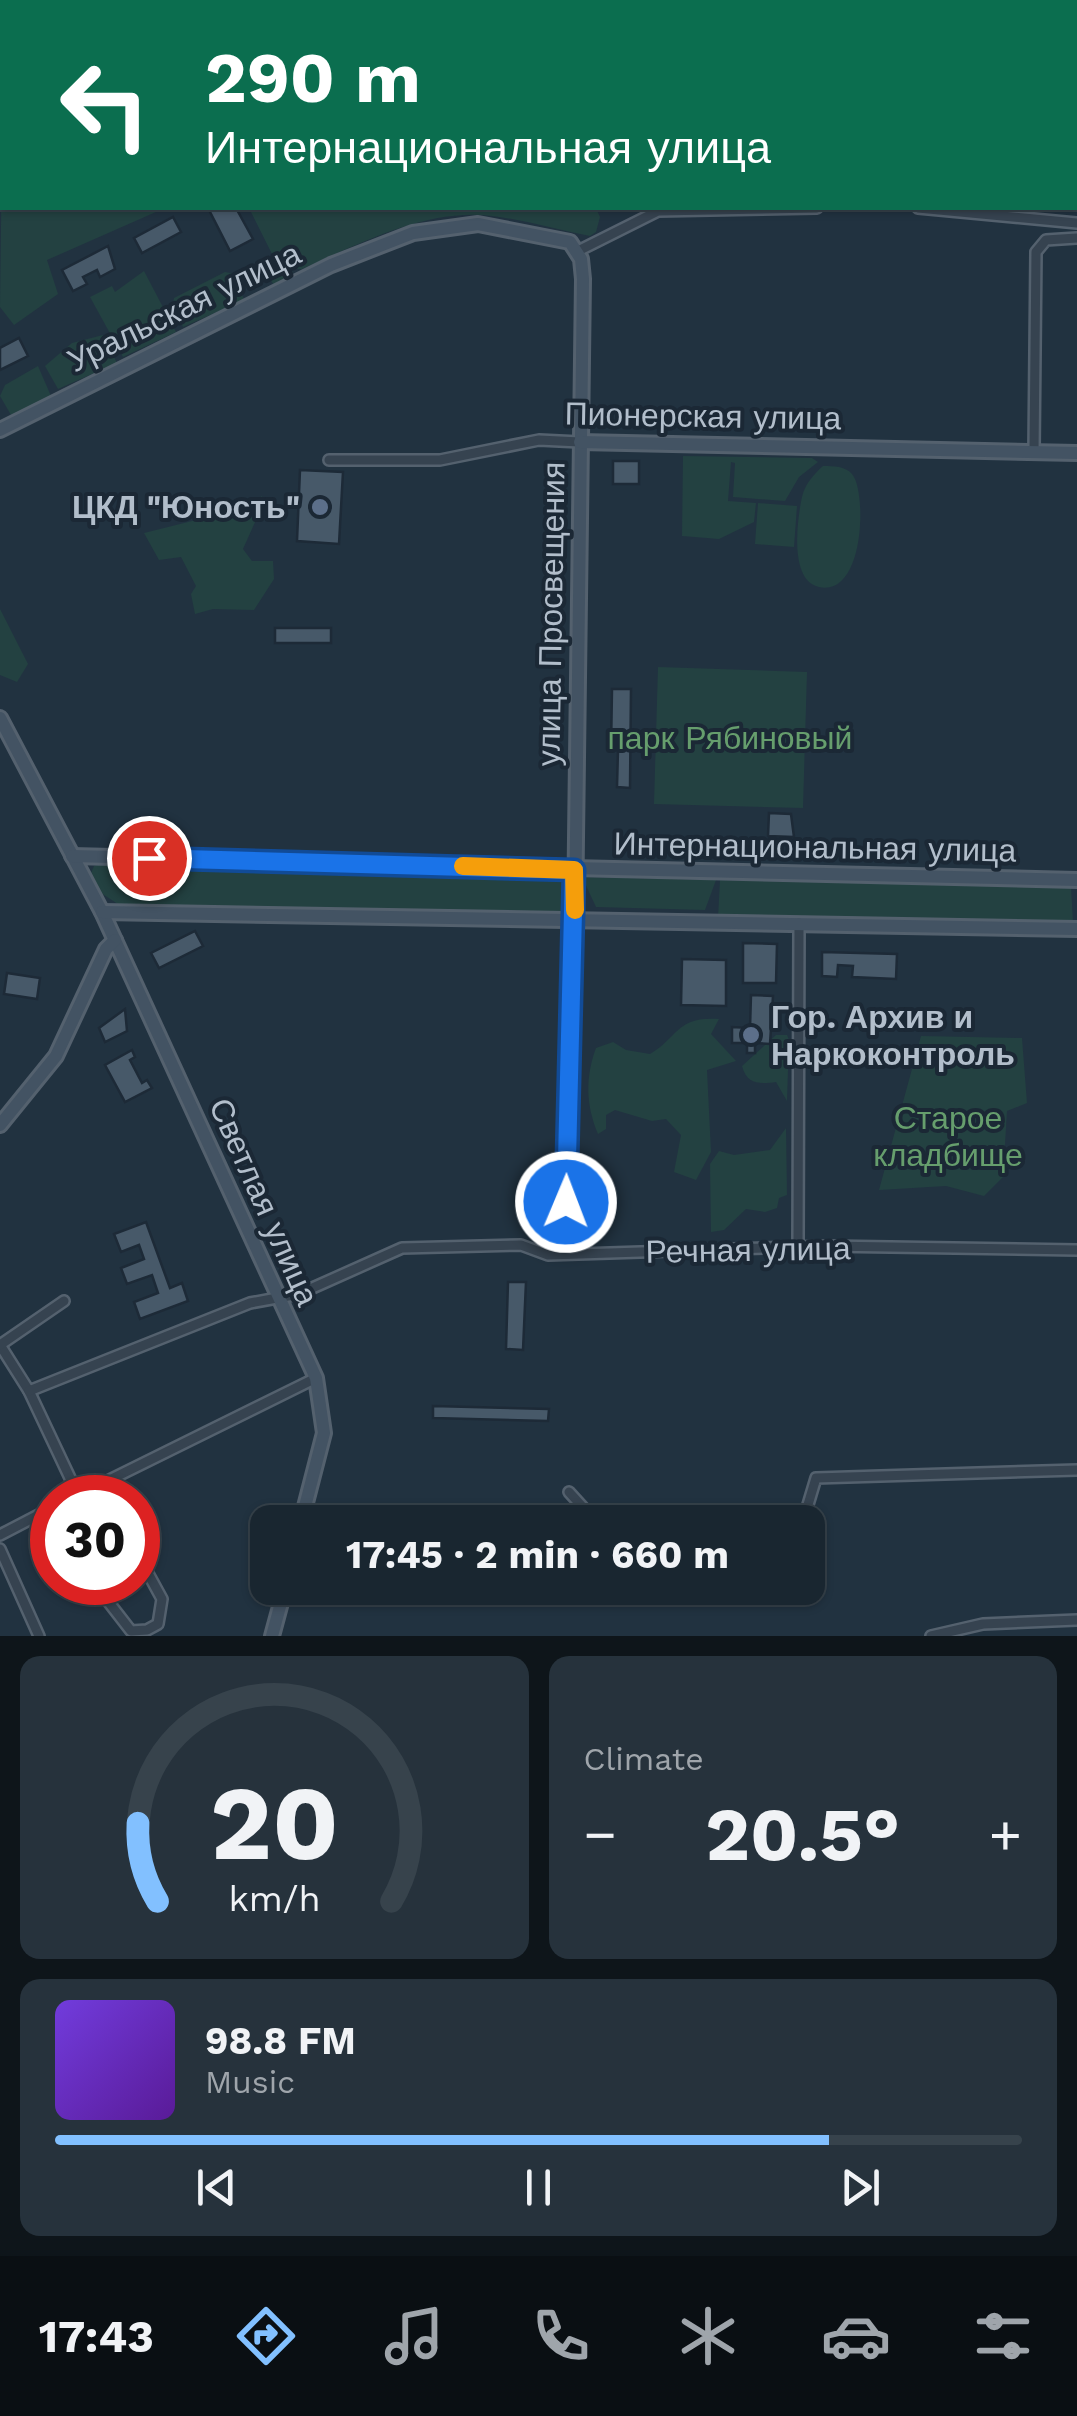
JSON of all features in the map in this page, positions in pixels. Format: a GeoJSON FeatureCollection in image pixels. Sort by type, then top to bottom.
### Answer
{"type":"FeatureCollection","features":[{"type":"Feature","properties":{"kind":"street"},"geometry":{"type":"LineString","coordinates":[[573,247],[658,211],[711,210]]}},
{"type":"Feature","properties":{"kind":"street"},"geometry":{"type":"LineString","coordinates":[[941,210],[1077,222]]}},
{"type":"Feature","properties":{"kind":"street","name":"Уральская улица"},"geometry":{"type":"LineString","coordinates":[[0,430],[262,298],[400,237],[465,224],[573,247]]}},
{"type":"Feature","properties":{"kind":"street"},"geometry":{"type":"LineString","coordinates":[[1034,452],[1036,252],[1046,240],[1077,238]]}},
{"type":"Feature","properties":{"kind":"street","name":"улица Просвещения"},"geometry":{"type":"LineString","coordinates":[[573,247],[583,278],[575,918]]}},
{"type":"Feature","properties":{"kind":"street","name":"Пионерская улица"},"geometry":{"type":"LineString","coordinates":[[330,460],[440,460],[539,440],[1077,453]]}},
{"type":"Feature","properties":{"kind":"street","name":"Светлая улица"},"geometry":{"type":"LineString","coordinates":[[0,718],[102,912],[316,1378],[324,1433],[305,1505]]}},
{"type":"Feature","properties":{"kind":"street","name":"Интернациональная улица"},"geometry":{"type":"LineString","coordinates":[[72,856],[1077,880]]}},
{"type":"Feature","properties":{"kind":"street"},"geometry":{"type":"LineString","coordinates":[[102,912],[1077,929]]}},
{"type":"Feature","properties":{"kind":"street"},"geometry":{"type":"LineString","coordinates":[[568,1254],[575,918]]}},
{"type":"Feature","properties":{"kind":"street"},"geometry":{"type":"LineString","coordinates":[[798,1248],[799,923]]}},
{"type":"Feature","properties":{"kind":"street"},"geometry":{"type":"LineString","coordinates":[[0,1124],[46,1074],[106,949],[115,940]]}},
{"type":"Feature","properties":{"kind":"street","name":"Речная улица"},"geometry":{"type":"LineString","coordinates":[[29,1391],[250,1303],[300,1294],[408,1248],[521,1245],[548,1255],[798,1248],[1077,1250]]}},
{"type":"Feature","properties":{"kind":"street"},"geometry":{"type":"LineString","coordinates":[[64,1301],[0,1345],[29,1391],[67,1475]]}},
{"type":"Feature","properties":{"kind":"street"},"geometry":{"type":"LineString","coordinates":[[121,1475],[316,1378]]}},
{"type":"Feature","properties":{"kind":"street"},"geometry":{"type":"LineString","coordinates":[[569,1492],[589,1514],[804,1518],[816,1478],[1077,1470]]}},
{"type":"Feature","properties":{"kind":"street"},"geometry":{"type":"LineString","coordinates":[[0,1535],[30,1519]]}},
{"type":"Feature","properties":{"kind":"street"},"geometry":{"type":"LineString","coordinates":[[0,1548],[39,1636]]}},
{"type":"Feature","properties":{"kind":"street"},"geometry":{"type":"LineString","coordinates":[[112,1605],[131,1630],[147,1630],[158,1624],[160,1594]]}},
{"type":"Feature","properties":{"kind":"street"},"geometry":{"type":"LineString","coordinates":[[272,1636],[280,1605]]}},
{"type":"Feature","properties":{"kind":"street"},"geometry":{"type":"LineString","coordinates":[[931,1636],[983,1624],[1077,1620]]}},
{"type":"Feature","properties":{"kind":"green space"},"geometry":{"type":"Polygon","coordinates":[[[1,210],[160,210],[47,260],[58,294],[14,325],[0,307],[1,210]]]}},
{"type":"Feature","properties":{"kind":"green space"},"geometry":{"type":"Polygon","coordinates":[[[250,210],[597,210],[600,217],[596,232],[590,236],[492,216],[443,217],[394,230],[302,269],[292,269],[293,277],[273,284],[263,265],[274,258],[250,210]]]}},
{"type":"Feature","properties":{"kind":"green space"},"geometry":{"type":"Polygon","coordinates":[[[144,271],[176,332],[123,357],[90,297],[112,286],[115,292],[144,271]]]}},
{"type":"Feature","properties":{"kind":"green space"},"geometry":{"type":"Polygon","coordinates":[[[225,272],[235,274],[244,300],[183,327],[173,305],[174,298],[225,272]]]}},
{"type":"Feature","properties":{"kind":"green space"},"geometry":{"type":"Polygon","coordinates":[[[103,335],[117,363],[58,389],[45,366],[72,343],[103,335]]]}},
{"type":"Feature","properties":{"kind":"green space"},"geometry":{"type":"Polygon","coordinates":[[[38,366],[51,396],[11,415],[0,396],[5,385],[38,366]]]}},
{"type":"Feature","properties":{"kind":"green space"},"geometry":{"type":"Polygon","coordinates":[[[683,456],[812,458],[818,462],[799,477],[785,501],[733,497],[735,463],[731,462],[728,501],[756,503],[754,522],[719,539],[682,536],[683,456]]]}},
{"type":"Feature","properties":{"kind":"green space"},"geometry":{"type":"Polygon","coordinates":[[[823,466],[843,468],[852,474],[860,500],[860,520],[854,560],[846,576],[834,586],[819,587],[803,574],[797,534],[803,492],[823,466]]]}},
{"type":"Feature","properties":{"kind":"green space"},"geometry":{"type":"Polygon","coordinates":[[[262,496],[264,502],[243,549],[252,561],[273,561],[274,579],[254,610],[213,609],[195,614],[191,594],[196,586],[181,557],[159,560],[144,533],[228,512],[233,515],[262,496]]]}},
{"type":"Feature","properties":{"kind":"green space"},"geometry":{"type":"Polygon","coordinates":[[[758,503],[797,506],[794,547],[755,544],[758,503]]]}},
{"type":"Feature","properties":{"kind":"green space"},"geometry":{"type":"Polygon","coordinates":[[[0,609],[28,664],[17,682],[0,675],[0,609]]]}},
{"type":"Feature","properties":{"kind":"green space","name":"парк Рябиновый"},"geometry":{"type":"Polygon","coordinates":[[[658,667],[807,672],[803,808],[654,804],[658,667]]]}},
{"type":"Feature","properties":{"kind":"green space"},"geometry":{"type":"Polygon","coordinates":[[[104,863],[565,877],[566,914],[121,906],[101,893],[91,873],[94,866],[104,863]]]}},
{"type":"Feature","properties":{"kind":"green space"},"geometry":{"type":"Polygon","coordinates":[[[582,877],[716,880],[705,910],[596,907],[582,877]]]}},
{"type":"Feature","properties":{"kind":"green space"},"geometry":{"type":"Polygon","coordinates":[[[720,880],[1071,887],[1073,922],[718,918],[720,880]]]}},
{"type":"Feature","properties":{"kind":"green space"},"geometry":{"type":"Polygon","coordinates":[[[719,1019],[711,1034],[736,1061],[707,1070],[711,1152],[696,1180],[674,1172],[681,1135],[666,1119],[652,1121],[615,1110],[606,1115],[606,1129],[598,1134],[588,1091],[596,1048],[613,1042],[626,1050],[650,1054],[686,1024],[719,1019]]]}},
{"type":"Feature","properties":{"kind":"green space"},"geometry":{"type":"Polygon","coordinates":[[[776,1035],[787,1035],[789,1040],[787,1101],[776,1082],[751,1080],[742,1066],[776,1035]]]}},
{"type":"Feature","properties":{"kind":"green space","name":"Старое кладбище"},"geometry":{"type":"Polygon","coordinates":[[[921,1036],[1022,1038],[1027,1103],[1007,1111],[1003,1177],[984,1196],[946,1186],[879,1190],[921,1036]]]}},
{"type":"Feature","properties":{"kind":"green space"},"geometry":{"type":"Polygon","coordinates":[[[786,1128],[787,1195],[779,1198],[777,1208],[765,1212],[746,1209],[724,1230],[711,1232],[710,1164],[719,1151],[734,1155],[770,1150],[786,1128]]]}},
{"type":"Feature","properties":{"kind":"building"},"geometry":{"type":"Polygon","coordinates":[[[209,210],[237,210],[253,239],[230,251],[209,210]]]}},
{"type":"Feature","properties":{"kind":"building"},"geometry":{"type":"Polygon","coordinates":[[[173,217],[181,232],[142,253],[134,238],[173,217]]]}},
{"type":"Feature","properties":{"kind":"building"},"geometry":{"type":"Polygon","coordinates":[[[108,246],[115,269],[100,277],[97,270],[83,277],[87,284],[73,291],[62,270],[108,246]]]}},
{"type":"Feature","properties":{"kind":"building"},"geometry":{"type":"Polygon","coordinates":[[[19,338],[28,356],[0,370],[0,348],[19,338]]]}},
{"type":"Feature","properties":{"kind":"building"},"geometry":{"type":"Polygon","coordinates":[[[613,461],[639,461],[639,484],[613,484],[613,461]]]}},
{"type":"Feature","properties":{"kind":"building","name":"ЦКД \"Юность\""},"geometry":{"type":"Polygon","coordinates":[[[300,470],[343,472],[339,544],[297,541],[300,470]]]}},
{"type":"Feature","properties":{"kind":"building"},"geometry":{"type":"Polygon","coordinates":[[[275,628],[331,628],[331,643],[275,643],[275,628]]]}},
{"type":"Feature","properties":{"kind":"building"},"geometry":{"type":"Polygon","coordinates":[[[612,689],[631,689],[630,788],[617,787],[618,750],[611,750],[612,689]]]}},
{"type":"Feature","properties":{"kind":"building"},"geometry":{"type":"Polygon","coordinates":[[[769,813],[791,814],[794,837],[768,836],[769,813]]]}},
{"type":"Feature","properties":{"kind":"building"},"geometry":{"type":"Polygon","coordinates":[[[709,840],[755,841],[754,858],[709,857],[709,840]]]}},
{"type":"Feature","properties":{"kind":"building"},"geometry":{"type":"Polygon","coordinates":[[[195,931],[203,946],[159,968],[151,953],[195,931]]]}},
{"type":"Feature","properties":{"kind":"building"},"geometry":{"type":"Polygon","coordinates":[[[743,943],[777,944],[776,983],[743,983],[743,943]]]}},
{"type":"Feature","properties":{"kind":"building"},"geometry":{"type":"Polygon","coordinates":[[[822,952],[897,954],[896,979],[852,977],[853,966],[838,965],[837,977],[822,976],[822,952]]]}},
{"type":"Feature","properties":{"kind":"building"},"geometry":{"type":"Polygon","coordinates":[[[682,959],[726,960],[726,1006],[681,1005],[682,959]]]}},
{"type":"Feature","properties":{"kind":"building"},"geometry":{"type":"Polygon","coordinates":[[[7,973],[40,978],[37,999],[4,994],[7,973]]]}},
{"type":"Feature","properties":{"kind":"building"},"geometry":{"type":"Polygon","coordinates":[[[751,995],[773,996],[770,1044],[755,1043],[755,1053],[747,1053],[747,1043],[732,1043],[732,1027],[750,1028],[751,995]]]}},
{"type":"Feature","properties":{"kind":"building"},"geometry":{"type":"Polygon","coordinates":[[[125,1009],[127,1031],[105,1042],[99,1028],[125,1009]]]}},
{"type":"Feature","properties":{"kind":"building"},"geometry":{"type":"Polygon","coordinates":[[[132,1050],[135,1057],[130,1060],[142,1083],[147,1080],[152,1088],[125,1102],[105,1065],[132,1050]]]}},
{"type":"Feature","properties":{"kind":"building"},"geometry":{"type":"Polygon","coordinates":[[[146,1222],[170,1288],[182,1283],[188,1301],[140,1319],[134,1302],[158,1293],[152,1275],[127,1284],[121,1268],[144,1259],[139,1245],[121,1252],[114,1234],[146,1222]]]}},
{"type":"Feature","properties":{"kind":"building"},"geometry":{"type":"Polygon","coordinates":[[[508,1282],[526,1282],[523,1350],[506,1349],[508,1282]]]}},
{"type":"Feature","properties":{"kind":"building"},"geometry":{"type":"Polygon","coordinates":[[[433,1406],[549,1409],[548,1421],[433,1418],[433,1406]]]}},
{"type":"Feature","properties":{"kind":"slow traffic"},"geometry":{"type":"LineString","coordinates":[[463,866],[574,870],[575,910]]}},
{"type":"Feature","properties":{"kind":"place","name":"ЦКД \"Юность\""},"geometry":{"type":"Point","coordinates":[320,507]}},
{"type":"Feature","properties":{"kind":"place","name":"Гор. Архив и Наркоконтроль"},"geometry":{"type":"Point","coordinates":[751,1035]}},
{"type":"Feature","properties":{"kind":"route"},"geometry":{"type":"LineString","coordinates":[[149,858],[574,870],[566,1202]]}}]}
